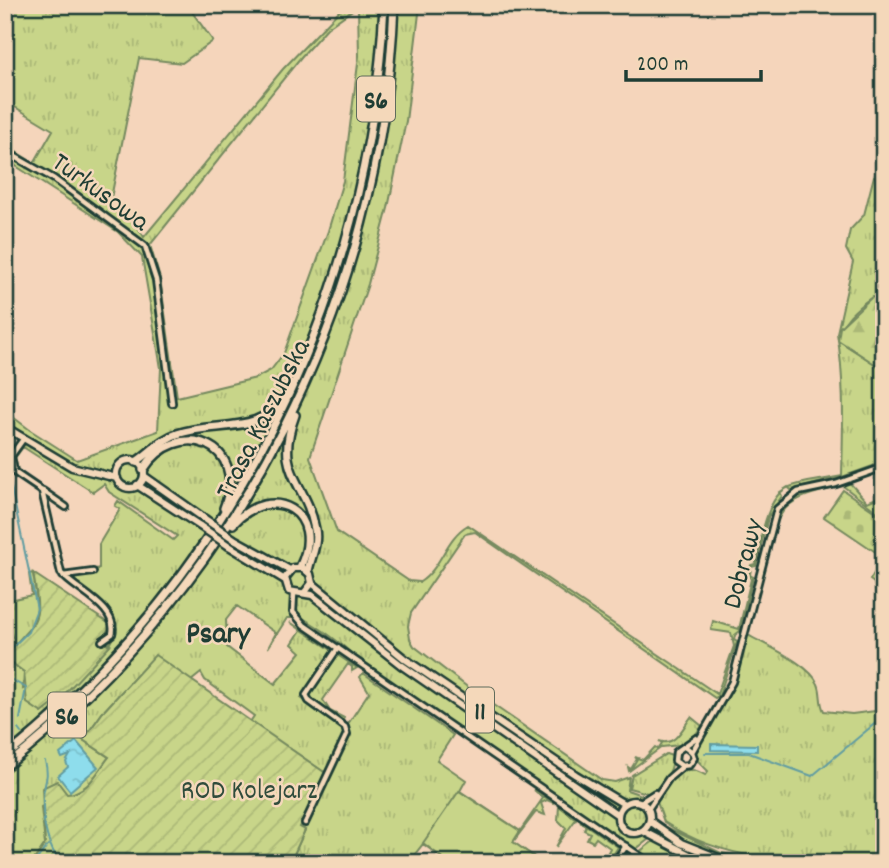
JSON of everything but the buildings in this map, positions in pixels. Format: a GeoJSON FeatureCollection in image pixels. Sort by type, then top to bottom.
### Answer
{"type":"FeatureCollection","features":[{"type":"Feature","properties":{"kind":"highway","name":"Trasa Kaszubska"},"geometry":{"type":"LineString","coordinates":[[5,757],[68,703],[122,648],[167,596],[217,526],[261,452],[301,371],[338,273],[360,191],[375,110],[384,5]]}},
{"type":"Feature","properties":{"kind":"highway","name":"Trasa Kaszubska"},"geometry":{"type":"LineString","coordinates":[[5,767],[73,710],[124,658],[176,598],[219,540],[267,463],[303,391],[339,300],[367,204],[386,99],[394,5]]}},
{"type":"Feature","properties":{"kind":"highway"},"geometry":{"type":"LineString","coordinates":[[136,462],[176,434],[245,425],[265,418],[278,406],[301,371]]}},
{"type":"Feature","properties":{"kind":"highway"},"geometry":{"type":"LineString","coordinates":[[303,391],[290,429],[287,454],[293,478],[316,532],[309,571]]}},
{"type":"Feature","properties":{"kind":"highway"},"geometry":{"type":"LineString","coordinates":[[143,473],[166,448],[179,441],[197,441],[215,449],[226,462],[231,482],[217,526]]}},
{"type":"Feature","properties":{"kind":"highway"},"geometry":{"type":"LineString","coordinates":[[219,540],[250,509],[263,503],[279,504],[297,513],[306,529],[308,547],[300,567]]}},
{"type":"Feature","properties":{"kind":"main road"},"geometry":{"type":"LineString","coordinates":[[5,427],[72,467],[117,478],[126,487],[137,485],[203,523],[285,580]]}},
{"type":"Feature","properties":{"kind":"main road"},"geometry":{"type":"LineString","coordinates":[[93,472],[117,469],[126,461],[136,462],[143,473],[203,523]]}},
{"type":"Feature","properties":{"kind":"main road"},"geometry":{"type":"LineString","coordinates":[[117,469],[117,478]]}},
{"type":"Feature","properties":{"kind":"main road"},"geometry":{"type":"LineString","coordinates":[[137,485],[143,473]]}},
{"type":"Feature","properties":{"kind":"main road"},"geometry":{"type":"LineString","coordinates":[[231,542],[290,570],[300,567],[309,571],[312,583],[305,592],[294,594],[287,588],[285,580],[290,570]]}},
{"type":"Feature","properties":{"kind":"main road","name":"11"},"geometry":{"type":"LineString","coordinates":[[312,583],[405,659],[586,782],[624,804]]}},
{"type":"Feature","properties":{"kind":"main road","name":"11"},"geometry":{"type":"LineString","coordinates":[[305,592],[401,665],[618,815],[620,825],[625,831],[643,831],[705,863]]}},
{"type":"Feature","properties":{"kind":"main road"},"geometry":{"type":"LineString","coordinates":[[618,815],[624,804],[641,802],[648,808],[650,821],[643,831]]}},
{"type":"Feature","properties":{"kind":"main road"},"geometry":{"type":"LineString","coordinates":[[650,821],[681,843],[730,863]]}},
{"type":"Feature","properties":{"kind":"street","name":"Turkusowa"},"geometry":{"type":"LineString","coordinates":[[5,150],[54,179],[134,235],[145,246],[156,280],[172,403]]}},
{"type":"Feature","properties":{"kind":"street"},"geometry":{"type":"LineString","coordinates":[[24,438],[11,456],[14,471],[66,507]]}},
{"type":"Feature","properties":{"kind":"street","name":"Dobrawy"},"geometry":{"type":"LineString","coordinates":[[648,808],[669,778],[682,766],[692,763],[692,752],[699,735],[732,682],[777,509],[798,492],[836,484],[884,467]]}},
{"type":"Feature","properties":{"kind":"street"},"geometry":{"type":"LineString","coordinates":[[42,491],[63,575],[104,609],[112,622],[112,634],[102,641]]}},
{"type":"Feature","properties":{"kind":"street"},"geometry":{"type":"LineString","coordinates":[[63,575],[93,572]]}},
{"type":"Feature","properties":{"kind":"street"},"geometry":{"type":"LineString","coordinates":[[294,594],[293,608],[298,619],[650,863]]}},
{"type":"Feature","properties":{"kind":"street"},"geometry":{"type":"LineString","coordinates":[[5,612],[7,624]]}},
{"type":"Feature","properties":{"kind":"street"},"geometry":{"type":"LineString","coordinates":[[305,823],[347,734],[345,727],[309,701],[306,695],[338,648]]}},
{"type":"Feature","properties":{"kind":"street","name":"Dobrawy"},"geometry":{"type":"LineString","coordinates":[[669,778],[676,752],[699,735]]}},
{"type":"Feature","properties":{"kind":"street"},"geometry":{"type":"LineString","coordinates":[[686,747],[692,752]]}},
{"type":"Feature","properties":{"kind":"street"},"geometry":{"type":"LineString","coordinates":[[675,761],[682,766]]}},
{"type":"Feature","properties":{"kind":"street"},"geometry":{"type":"LineString","coordinates":[[641,802],[659,791]]}},
{"type":"Feature","properties":{"kind":"street"},"geometry":{"type":"LineString","coordinates":[[614,863],[626,846]]}},
{"type":"Feature","properties":{"kind":"green space"},"geometry":{"type":"Polygon","coordinates":[[[5,5],[187,5],[213,41],[182,63],[139,58],[109,208],[134,221],[144,237],[283,69],[346,5],[420,5],[406,121],[388,208],[368,284],[310,457],[337,532],[409,581],[420,582],[433,569],[454,538],[468,525],[717,694],[734,646],[731,633],[711,630],[713,621],[739,629],[751,579],[748,575],[751,565],[755,564],[769,511],[780,493],[782,496],[768,517],[756,566],[751,567],[750,575],[753,577],[740,631],[735,635],[734,640],[737,642],[719,696],[715,698],[475,532],[465,534],[411,613],[408,626],[414,646],[470,689],[602,780],[615,782],[629,777],[627,790],[647,797],[615,798],[340,610],[404,661],[617,805],[616,808],[403,663],[339,612],[335,616],[400,668],[614,816],[623,833],[632,837],[647,836],[649,839],[635,850],[353,656],[331,636],[304,619],[287,618],[268,648],[276,633],[237,606],[226,620],[227,647],[275,684],[301,652],[292,644],[301,630],[290,622],[333,651],[301,698],[345,729],[327,774],[250,722],[254,716],[205,680],[201,673],[191,681],[155,656],[103,712],[83,740],[110,758],[101,772],[81,789],[41,807],[45,844],[32,863],[5,863],[5,658],[24,672],[23,689],[109,645],[100,642],[110,643],[114,633],[109,615],[95,599],[69,580],[94,573],[93,570],[99,568],[99,544],[120,509],[115,506],[118,501],[173,540],[177,536],[109,492],[104,484],[93,492],[23,447],[15,458],[18,471],[24,476],[18,473],[15,468],[14,461],[15,454],[25,443],[56,462],[59,458],[5,424],[5,411],[77,460],[158,431],[161,368],[142,257],[118,232],[5,159],[5,145],[34,163],[53,130],[5,101],[5,5]],[[358,6],[327,28],[301,57],[150,245],[160,279],[177,397],[256,378],[271,370],[284,353],[343,181],[359,56],[358,6]]]}},
{"type":"Feature","properties":{"kind":"green space"},"geometry":{"type":"Polygon","coordinates":[[[874,176],[884,181],[884,304],[872,297],[846,321],[838,340],[837,333],[853,262],[846,249],[850,230],[864,215],[874,176]]]}},
{"type":"Feature","properties":{"kind":"green space"},"geometry":{"type":"Polygon","coordinates":[[[872,297],[884,304],[884,370],[838,340],[840,327],[872,297]]]}},
{"type":"Feature","properties":{"kind":"green space"},"geometry":{"type":"Polygon","coordinates":[[[838,340],[884,370],[884,462],[842,477],[791,490],[788,487],[842,476],[842,386],[838,340]]]}},
{"type":"Feature","properties":{"kind":"green space"},"geometry":{"type":"Polygon","coordinates":[[[849,482],[867,502],[884,495],[884,517],[843,486],[804,497],[784,510],[778,520],[764,571],[765,555],[775,522],[789,502],[809,492],[849,482]]]}},
{"type":"Feature","properties":{"kind":"green space"},"geometry":{"type":"Polygon","coordinates":[[[843,490],[884,518],[883,557],[824,517],[843,490]]]}},
{"type":"Feature","properties":{"kind":"green space"},"geometry":{"type":"Polygon","coordinates":[[[884,557],[884,593],[878,602],[874,583],[870,580],[884,557]]]}},
{"type":"Feature","properties":{"kind":"green space"},"geometry":{"type":"Polygon","coordinates":[[[33,573],[37,601],[35,620],[25,636],[5,656],[5,640],[12,637],[5,601],[32,595],[29,574],[33,573]]]}},
{"type":"Feature","properties":{"kind":"green space"},"geometry":{"type":"Polygon","coordinates":[[[33,573],[111,625],[100,642],[110,645],[61,698],[42,713],[27,703],[24,672],[5,658],[30,628],[37,615],[33,573]]]}},
{"type":"Feature","properties":{"kind":"green space"},"geometry":{"type":"Polygon","coordinates":[[[762,576],[748,635],[806,669],[818,684],[824,711],[852,714],[884,710],[884,863],[798,861],[742,854],[715,847],[664,822],[656,799],[671,780],[683,771],[697,771],[705,775],[708,771],[697,760],[695,749],[733,683],[762,576]]]}},
{"type":"Feature","properties":{"kind":"green space"},"geometry":{"type":"Polygon","coordinates":[[[336,654],[357,668],[352,671],[348,664],[323,700],[330,711],[344,718],[342,721],[307,694],[336,654]]]}},
{"type":"Feature","properties":{"kind":"green space","name":"ROD Kolejarz"},"geometry":{"type":"Polygon","coordinates":[[[155,655],[327,774],[300,827],[305,830],[290,863],[32,863],[45,844],[42,788],[57,781],[67,794],[87,786],[109,757],[83,740],[103,712],[155,655]]]}},
{"type":"Feature","properties":{"kind":"green space"},"geometry":{"type":"Polygon","coordinates":[[[363,673],[453,735],[437,760],[466,780],[460,791],[520,831],[543,798],[534,790],[554,803],[547,800],[541,803],[545,815],[536,812],[513,842],[543,863],[449,863],[423,844],[408,863],[290,863],[305,830],[300,827],[302,824],[306,825],[348,737],[346,727],[369,692],[360,677],[363,673]]]}},
{"type":"Feature","properties":{"kind":"green space"},"geometry":{"type":"Polygon","coordinates":[[[691,717],[702,726],[688,744],[662,747],[629,771],[628,767],[631,769],[637,759],[635,757],[643,760],[655,747],[658,749],[662,743],[659,741],[674,739],[691,717]]]}},
{"type":"Feature","properties":{"kind":"green space"},"geometry":{"type":"Polygon","coordinates":[[[666,754],[672,756],[671,767],[651,794],[629,788],[632,775],[666,754]]]}},
{"type":"Feature","properties":{"kind":"green space"},"geometry":{"type":"Polygon","coordinates":[[[459,791],[520,831],[513,842],[543,863],[449,863],[423,843],[459,791]]]}},
{"type":"Feature","properties":{"kind":"green space"},"geometry":{"type":"Polygon","coordinates":[[[634,805],[643,808],[646,817],[643,826],[634,829],[625,826],[622,817],[625,808],[634,805]]]}},
{"type":"Feature","properties":{"kind":"green space"},"geometry":{"type":"Polygon","coordinates":[[[559,806],[576,819],[556,847],[566,828],[558,820],[559,806]]]}},
{"type":"Feature","properties":{"kind":"green space"},"geometry":{"type":"Polygon","coordinates":[[[580,821],[618,847],[613,855],[608,852],[610,848],[596,838],[593,842],[587,839],[590,833],[584,830],[586,826],[580,821]]]}},
{"type":"Feature","properties":{"kind":"green space"},"geometry":{"type":"Polygon","coordinates":[[[664,826],[721,853],[773,863],[743,861],[715,854],[675,837],[662,829],[664,826]]]}},
{"type":"Feature","properties":{"kind":"green space"},"geometry":{"type":"Polygon","coordinates":[[[655,840],[698,863],[654,863],[639,852],[655,840]]]}},
{"type":"Feature","properties":{"kind":"water"},"geometry":{"type":"Polygon","coordinates":[[[76,741],[98,767],[70,791],[58,776],[68,767],[66,762],[70,755],[62,758],[60,754],[76,741]]]}},
{"type":"Feature","properties":{"kind":"water"},"geometry":{"type":"Polygon","coordinates":[[[711,744],[757,745],[757,751],[711,750],[711,744]]]}},
{"type":"Feature","properties":{"kind":"waterway"},"geometry":{"type":"LineString","coordinates":[[5,479],[10,482],[37,609],[28,632],[5,654]]}},
{"type":"Feature","properties":{"kind":"waterway"},"geometry":{"type":"LineString","coordinates":[[5,676],[26,688],[20,719]]}},
{"type":"Feature","properties":{"kind":"waterway"},"geometry":{"type":"LineString","coordinates":[[705,753],[749,753],[812,776],[884,716]]}},
{"type":"Feature","properties":{"kind":"waterway"},"geometry":{"type":"LineString","coordinates":[[18,729],[21,733]]}},
{"type":"Feature","properties":{"kind":"waterway"},"geometry":{"type":"LineString","coordinates":[[45,761],[47,773],[43,816],[49,841],[60,863]]}},
{"type":"Feature","properties":{"kind":"waterway"},"geometry":{"type":"LineString","coordinates":[[34,863],[48,845]]}},
{"type":"Feature","properties":{"kind":"district","name":"Psary"},"geometry":{"type":"Point","coordinates":[218,632]}}]}
